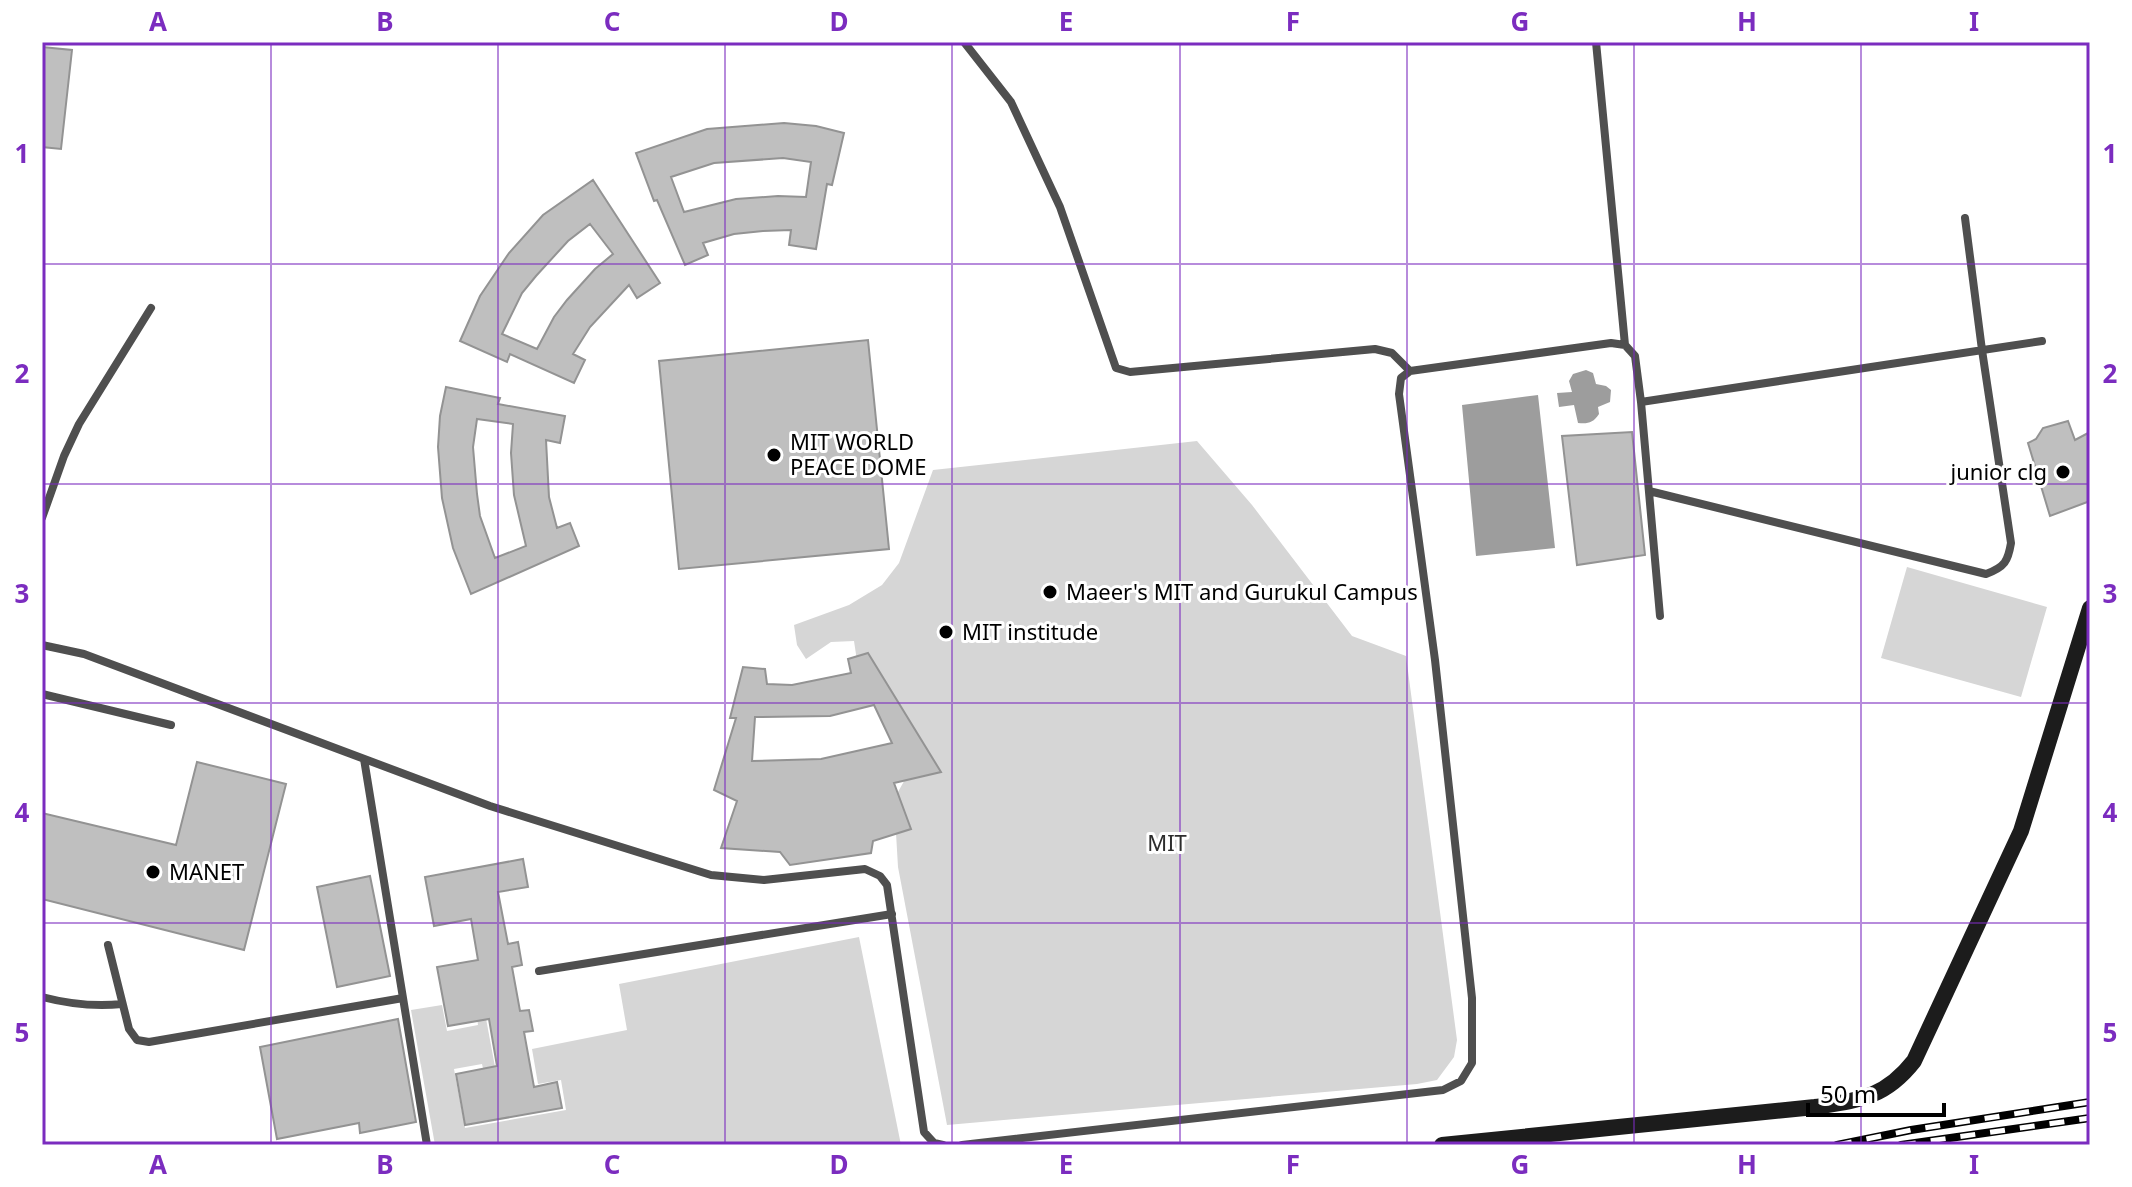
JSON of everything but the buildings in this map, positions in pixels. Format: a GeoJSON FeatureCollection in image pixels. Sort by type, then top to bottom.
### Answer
{"type":"FeatureCollection","features":[{"type":"Feature","properties":{"kind":"street"},"geometry":{"type":"LineString","coordinates":[[1442,1145],[1862,1100],[1903,1075],[1914,1061],[2021,831],[2090,608]]}},
{"type":"Feature","properties":{"kind":"lane"},"geometry":{"type":"LineString","coordinates":[[964,42],[1011,102],[1060,207],[1116,368],[1130,372],[1375,349],[1392,353],[1410,371]]}},
{"type":"Feature","properties":{"kind":"lane"},"geometry":{"type":"LineString","coordinates":[[1596,42],[1625,345],[1635,356],[1641,402],[1660,616]]}},
{"type":"Feature","properties":{"kind":"lane"},"geometry":{"type":"LineString","coordinates":[[1649,491],[1986,574],[1999,569],[2008,561],[2011,543],[1965,218]]}},
{"type":"Feature","properties":{"kind":"lane"},"geometry":{"type":"LineString","coordinates":[[42,518],[79,424],[151,308]]}},
{"type":"Feature","properties":{"kind":"lane"},"geometry":{"type":"LineString","coordinates":[[1641,402],[2042,341]]}},
{"type":"Feature","properties":{"kind":"lane"},"geometry":{"type":"LineString","coordinates":[[962,1145],[1443,1090],[1461,1081],[1472,1063],[1471,982],[1435,660],[1399,394],[1401,378],[1410,371],[1611,343],[1625,345]]}},
{"type":"Feature","properties":{"kind":"lane"},"geometry":{"type":"LineString","coordinates":[[42,645],[84,654],[490,806],[711,875],[764,880],[865,869],[880,876],[887,885],[892,914],[924,1132],[934,1143],[943,1145]]}},
{"type":"Feature","properties":{"kind":"lane"},"geometry":{"type":"LineString","coordinates":[[42,694],[171,725]]}},
{"type":"Feature","properties":{"kind":"lane"},"geometry":{"type":"LineString","coordinates":[[364,759],[427,1145]]}},
{"type":"Feature","properties":{"kind":"lane"},"geometry":{"type":"LineString","coordinates":[[539,971],[892,914]]}},
{"type":"Feature","properties":{"kind":"lane"},"geometry":{"type":"LineString","coordinates":[[108,945],[129,1029],[137,1040],[149,1042],[403,998]]}},
{"type":"Feature","properties":{"kind":"lane"},"geometry":{"type":"LineString","coordinates":[[42,997],[69,1004],[122,1004]]}},
{"type":"Feature","properties":{"kind":"green space","name":"MIT"},"geometry":{"type":"Polygon","coordinates":[[[1197,441],[1252,505],[1352,636],[1406,656],[1457,1040],[1454,1057],[1437,1080],[1417,1084],[947,1125],[898,867],[894,799],[916,760],[857,661],[854,641],[831,642],[806,659],[797,645],[794,625],[849,605],[882,585],[899,563],[933,470],[1197,441]]]}},
{"type":"Feature","properties":{"kind":"green space"},"geometry":{"type":"Polygon","coordinates":[[[1907,567],[2047,607],[2021,697],[1881,658],[1907,567]]]}},
{"type":"Feature","properties":{"kind":"green space"},"geometry":{"type":"Polygon","coordinates":[[[859,937],[901,1145],[435,1145],[411,1010],[442,1005],[447,1031],[478,1025],[474,998],[482,997],[498,1083],[487,1085],[482,1064],[454,1069],[465,1128],[566,1110],[561,1080],[538,1084],[532,1049],[627,1030],[619,984],[859,937]]]}},
{"type":"Feature","properties":{"kind":"shaded area"},"geometry":{"type":"Polygon","coordinates":[[[1586,370],[1593,373],[1596,384],[1611,390],[1610,402],[1598,407],[1599,414],[1592,421],[1578,423],[1574,405],[1559,407],[1557,393],[1572,392],[1569,381],[1573,374],[1586,370]]]}},
{"type":"Feature","properties":{"kind":"shaded area"},"geometry":{"type":"Polygon","coordinates":[[[1538,395],[1555,548],[1476,556],[1462,405],[1538,395]]]}},
{"type":"Feature","properties":{"kind":"railway"},"geometry":{"type":"LineString","coordinates":[[1837,1145],[2090,1102]]}},
{"type":"Feature","properties":{"kind":"railway"},"geometry":{"type":"LineString","coordinates":[[1901,1145],[2090,1118]]}},
{"type":"Feature","properties":{"kind":"place","name":"MIT WORLD PEACE DOME"},"geometry":{"type":"Point","coordinates":[774,455]}},
{"type":"Feature","properties":{"kind":"place","name":"junior clg"},"geometry":{"type":"Point","coordinates":[2063,472]}},
{"type":"Feature","properties":{"kind":"place","name":"Maeer's MIT and Gurukul Campus"},"geometry":{"type":"Point","coordinates":[1050,592]}},
{"type":"Feature","properties":{"kind":"place","name":"MIT institude"},"geometry":{"type":"Point","coordinates":[946,632]}},
{"type":"Feature","properties":{"kind":"place","name":"MANET"},"geometry":{"type":"Point","coordinates":[153,872]}}]}
